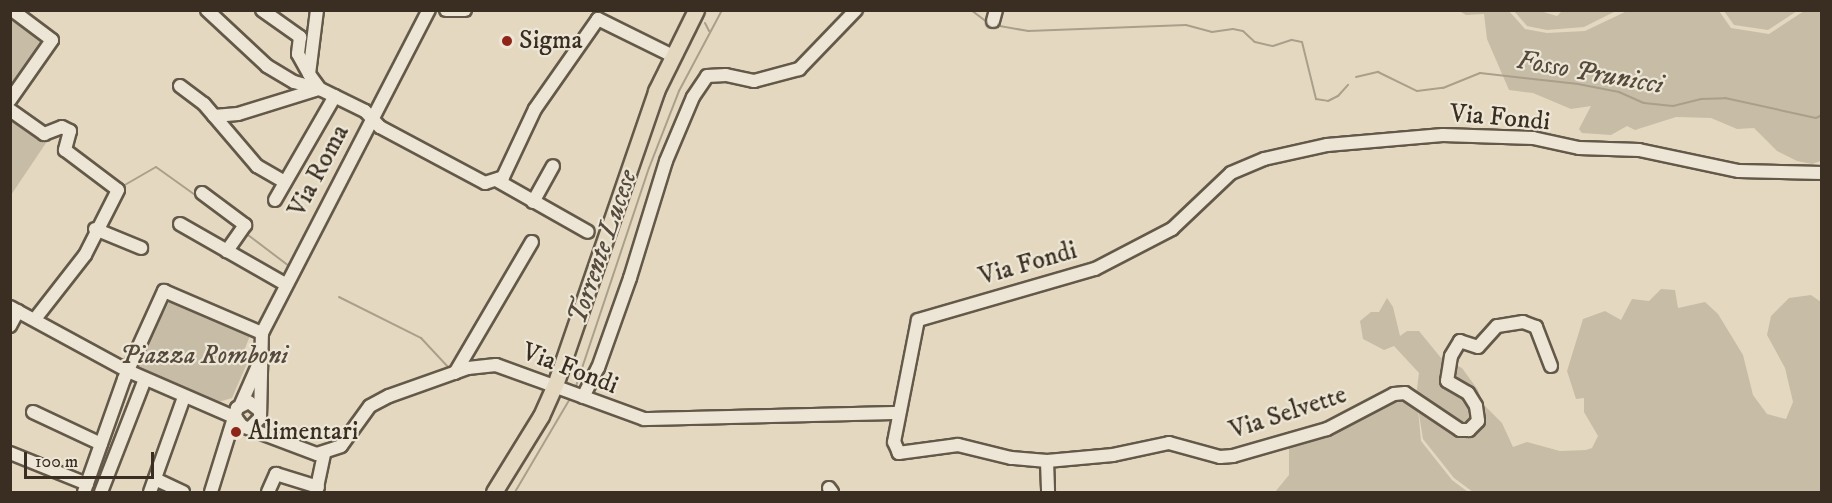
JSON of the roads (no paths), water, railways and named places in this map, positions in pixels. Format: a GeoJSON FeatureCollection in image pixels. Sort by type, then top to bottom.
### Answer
{"type":"FeatureCollection","features":[{"type":"Feature","properties":{"kind":"main road"},"geometry":{"type":"LineString","coordinates":[[494,492],[558,387],[671,55],[696,10]]}},
{"type":"Feature","properties":{"kind":"street"},"geometry":{"type":"LineString","coordinates":[[10,100],[51,40],[12,10]]}},
{"type":"Feature","properties":{"kind":"street"},"geometry":{"type":"LineString","coordinates":[[207,10],[267,66],[294,82],[320,88],[372,119],[380,127],[484,183],[498,181],[588,232]]}},
{"type":"Feature","properties":{"kind":"street"},"geometry":{"type":"LineString","coordinates":[[262,10],[300,37],[298,54],[320,88]]}},
{"type":"Feature","properties":{"kind":"street"},"geometry":{"type":"LineString","coordinates":[[309,74],[317,10]]}},
{"type":"Feature","properties":{"kind":"street","name":"Via Roma"},"geometry":{"type":"LineString","coordinates":[[257,418],[262,333],[285,284],[429,10]]}},
{"type":"Feature","properties":{"kind":"street"},"geometry":{"type":"LineString","coordinates":[[446,10],[465,10]]}},
{"type":"Feature","properties":{"kind":"street"},"geometry":{"type":"LineString","coordinates":[[583,397],[598,368],[622,300],[666,161],[698,90],[707,76],[726,75],[754,81],[799,69],[856,10]]}},
{"type":"Feature","properties":{"kind":"street"},"geometry":{"type":"LineString","coordinates":[[498,181],[521,144],[535,109],[598,19],[604,19],[671,55]]}},
{"type":"Feature","properties":{"kind":"street"},"geometry":{"type":"LineString","coordinates":[[180,87],[214,116],[257,166],[285,182]]}},
{"type":"Feature","properties":{"kind":"street"},"geometry":{"type":"LineString","coordinates":[[214,116],[238,114],[320,88]]}},
{"type":"Feature","properties":{"kind":"street"},"geometry":{"type":"LineString","coordinates":[[274,200],[335,96]]}},
{"type":"Feature","properties":{"kind":"street"},"geometry":{"type":"LineString","coordinates":[[10,110],[44,134],[62,127],[70,131],[65,150],[111,181],[118,190],[95,229],[85,255],[35,319]]}},
{"type":"Feature","properties":{"kind":"street","name":"Via Fondi"},"geometry":{"type":"LineString","coordinates":[[324,454],[348,438],[370,406],[456,373],[496,365],[629,416],[665,421],[898,413],[918,320],[1095,269],[1172,229],[1231,173],[1264,159],[1327,146],[1443,135],[1533,138],[1580,148],[1639,150],[1739,171],[1821,173]]}},
{"type":"Feature","properties":{"kind":"street"},"geometry":{"type":"LineString","coordinates":[[533,202],[553,166]]}},
{"type":"Feature","properties":{"kind":"street"},"geometry":{"type":"LineString","coordinates":[[202,194],[245,225],[227,251]]}},
{"type":"Feature","properties":{"kind":"street"},"geometry":{"type":"LineString","coordinates":[[180,224],[285,284]]}},
{"type":"Feature","properties":{"kind":"street"},"geometry":{"type":"LineString","coordinates":[[95,229],[141,248]]}},
{"type":"Feature","properties":{"kind":"street"},"geometry":{"type":"LineString","coordinates":[[456,373],[532,242]]}},
{"type":"Feature","properties":{"kind":"street"},"geometry":{"type":"LineString","coordinates":[[10,453],[85,488],[128,371],[164,291],[262,333]]}},
{"type":"Feature","properties":{"kind":"street"},"geometry":{"type":"LineString","coordinates":[[10,326],[14,309],[128,371],[212,410],[238,410],[251,403],[257,418],[286,442],[324,454],[317,490],[276,474],[268,492]]}},
{"type":"Feature","properties":{"kind":"street","name":"Via Selvette"},"geometry":{"type":"LineString","coordinates":[[1047,461],[1113,455],[1169,443],[1220,457],[1233,456],[1327,429],[1394,394],[1414,396],[1460,430],[1469,430],[1478,421],[1476,406],[1468,393],[1447,381],[1446,372],[1460,341],[1478,347],[1497,326],[1523,322],[1536,327],[1551,366]]}},
{"type":"Feature","properties":{"kind":"street","name":"Via Roma"},"geometry":{"type":"LineString","coordinates":[[211,492],[238,410],[262,357]]}},
{"type":"Feature","properties":{"kind":"street"},"geometry":{"type":"LineString","coordinates":[[101,492],[145,379]]}},
{"type":"Feature","properties":{"kind":"street"},"geometry":{"type":"LineString","coordinates":[[150,492],[184,397]]}},
{"type":"Feature","properties":{"kind":"street"},"geometry":{"type":"LineString","coordinates":[[238,410],[242,426],[257,418]]}},
{"type":"Feature","properties":{"kind":"street"},"geometry":{"type":"LineString","coordinates":[[33,412],[101,444]]}},
{"type":"Feature","properties":{"kind":"street"},"geometry":{"type":"LineString","coordinates":[[898,413],[894,442],[899,453],[958,445],[1011,458],[1047,461],[1048,492]]}},
{"type":"Feature","properties":{"kind":"street"},"geometry":{"type":"LineString","coordinates":[[155,480],[183,492]]}},
{"type":"Feature","properties":{"kind":"waterway","name":"Torrente Lucese"},"geometry":{"type":"LineString","coordinates":[[575,389],[649,168],[679,91],[722,10]]}},
{"type":"Feature","properties":{"kind":"waterway","name":"Fosso Prunicci"},"geometry":{"type":"LineString","coordinates":[[971,10],[988,23]]}},
{"type":"Feature","properties":{"kind":"waterway"},"geometry":{"type":"LineString","coordinates":[[705,23],[709,31]]}},
{"type":"Feature","properties":{"kind":"waterway","name":"Fosso Prunicci"},"geometry":{"type":"LineString","coordinates":[[994,25],[1028,31],[1186,25],[1212,32],[1233,29],[1243,31],[1255,42],[1273,46],[1292,40],[1302,42],[1316,99],[1328,101],[1338,96],[1348,85]]}},
{"type":"Feature","properties":{"kind":"waterway","name":"Fosso Prunicci"},"geometry":{"type":"LineString","coordinates":[[1356,77],[1378,72],[1417,91],[1443,88],[1480,73],[1578,84],[1619,92],[1644,103],[1673,106],[1701,99],[1725,98],[1816,118],[1822,115]]}},
{"type":"Feature","properties":{"kind":"waterway"},"geometry":{"type":"LineString","coordinates":[[123,186],[156,167],[198,197]]}},
{"type":"Feature","properties":{"kind":"waterway"},"geometry":{"type":"LineString","coordinates":[[80,252],[90,228]]}},
{"type":"Feature","properties":{"kind":"waterway"},"geometry":{"type":"LineString","coordinates":[[248,235],[289,266]]}},
{"type":"Feature","properties":{"kind":"waterway"},"geometry":{"type":"LineString","coordinates":[[339,297],[421,338],[448,367]]}},
{"type":"Feature","properties":{"kind":"waterway","name":"Torrente Lucese"},"geometry":{"type":"LineString","coordinates":[[515,492],[571,397]]}},
{"type":"Feature","properties":{"kind":"place","name":"Sigma"},"geometry":{"type":"Point","coordinates":[507,41]}},
{"type":"Feature","properties":{"kind":"place","name":"Alimentari"},"geometry":{"type":"Point","coordinates":[236,432]}},
{"type":"Feature","properties":{"kind":"park label","name":"Piazza Romboni"},"geometry":{"type":"Point","coordinates":[204,356]}}]}
